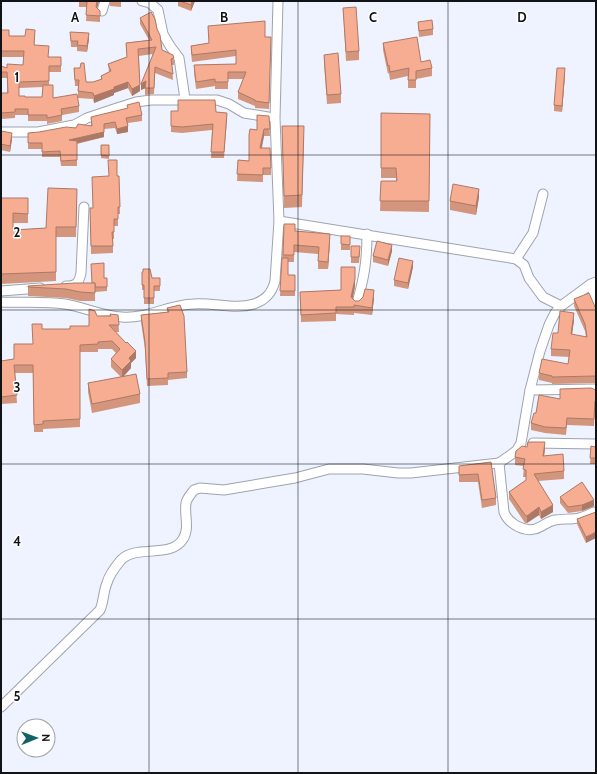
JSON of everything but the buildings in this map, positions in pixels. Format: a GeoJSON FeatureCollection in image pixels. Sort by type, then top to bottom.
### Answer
{"type":"FeatureCollection","features":[{"type":"Feature","properties":{"kind":"street"},"geometry":{"type":"LineString","coordinates":[[102,11],[105,1]]}},
{"type":"Feature","properties":{"kind":"street"},"geometry":{"type":"LineString","coordinates":[[142,1],[150,3],[158,10],[163,34],[179,58],[185,99]]}},
{"type":"Feature","properties":{"kind":"street"},"geometry":{"type":"LineString","coordinates":[[1,302],[64,304],[106,315],[136,317],[151,315],[163,310],[188,304],[234,306],[253,304],[263,300],[269,295],[274,288],[275,281],[279,221],[275,118],[278,1]]}},
{"type":"Feature","properties":{"kind":"street"},"geometry":{"type":"LineString","coordinates":[[1,132],[23,133],[74,125],[87,118],[136,102],[151,100],[217,100],[229,104],[244,113],[275,118]]}},
{"type":"Feature","properties":{"kind":"street"},"geometry":{"type":"LineString","coordinates":[[516,259],[533,233],[542,194]]}},
{"type":"Feature","properties":{"kind":"street"},"geometry":{"type":"LineString","coordinates":[[1,291],[73,286],[79,282],[81,273],[84,207]]}},
{"type":"Feature","properties":{"kind":"street"},"geometry":{"type":"LineString","coordinates":[[279,221],[516,259],[524,265],[529,278],[543,297],[561,306]]}},
{"type":"Feature","properties":{"kind":"street"},"geometry":{"type":"LineString","coordinates":[[357,303],[364,281],[367,234]]}},
{"type":"Feature","properties":{"kind":"street"},"geometry":{"type":"LineString","coordinates":[[1,707],[100,610],[104,602],[107,583],[123,558],[135,553],[173,548],[183,540],[186,525],[186,503],[194,490],[200,488],[224,490],[271,483],[329,469],[363,469],[411,473],[499,463],[512,454],[521,443],[530,390],[540,351],[555,313],[561,306],[593,283],[596,302]]}},
{"type":"Feature","properties":{"kind":"street"},"geometry":{"type":"LineString","coordinates":[[530,390],[596,389]]}},
{"type":"Feature","properties":{"kind":"street"},"geometry":{"type":"LineString","coordinates":[[521,443],[596,444]]}},
{"type":"Feature","properties":{"kind":"street"},"geometry":{"type":"LineString","coordinates":[[499,463],[504,512],[506,517],[520,528],[534,529],[553,521],[575,520],[594,512]]}}]}
